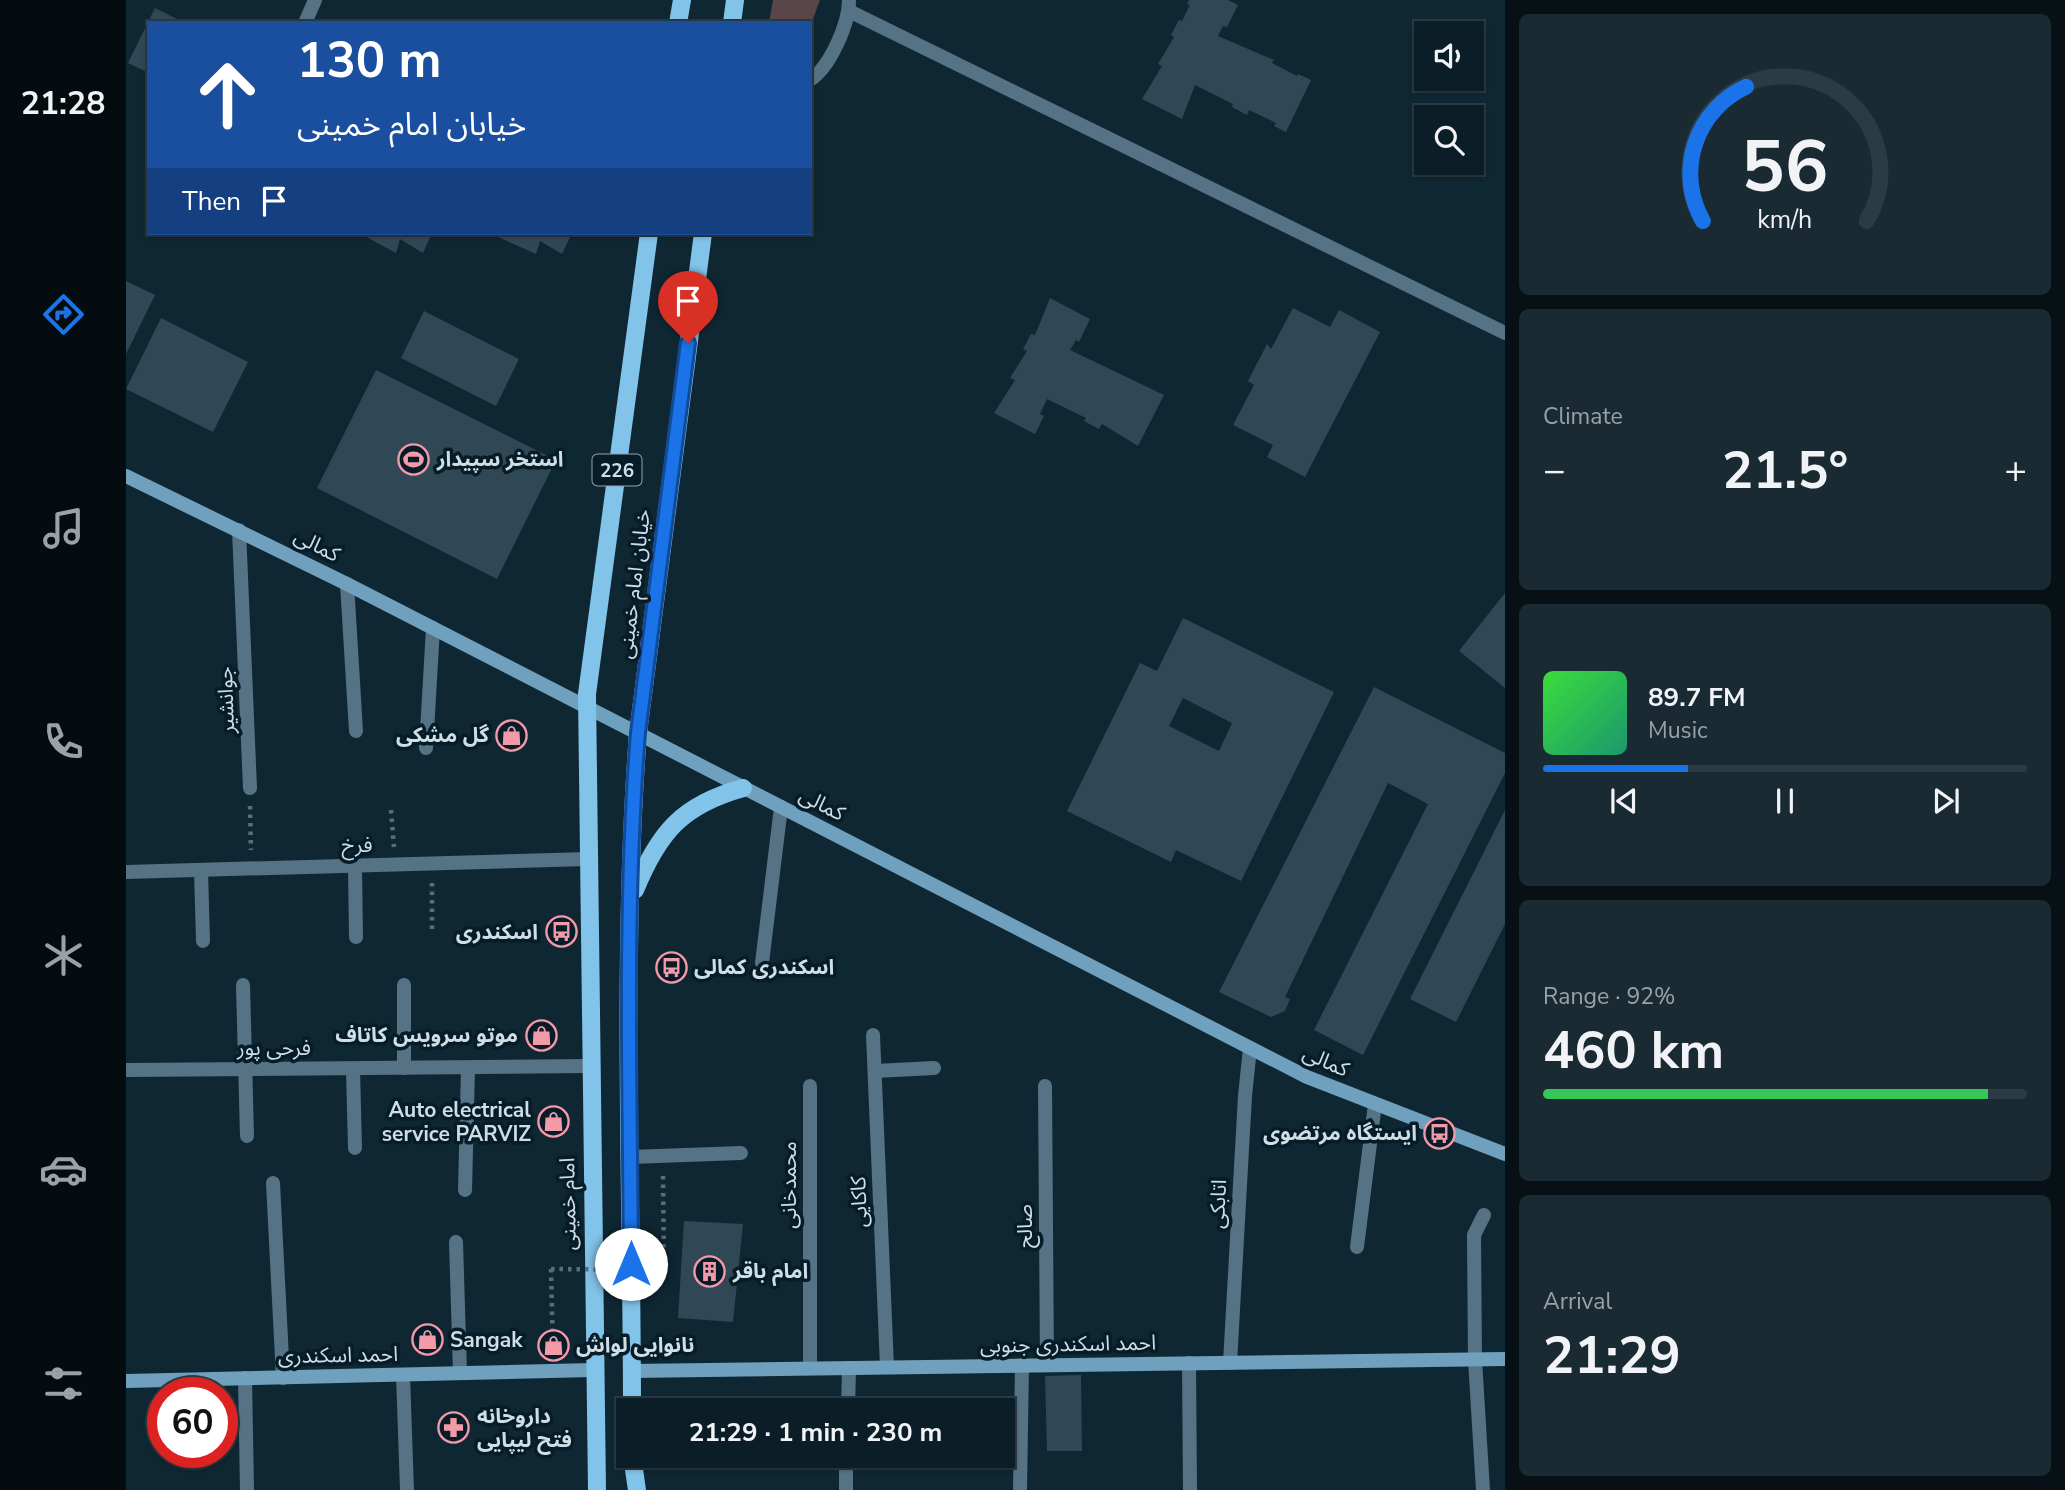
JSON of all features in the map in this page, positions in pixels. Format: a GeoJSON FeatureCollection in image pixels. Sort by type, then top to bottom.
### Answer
{"type":"FeatureCollection","features":[{"type":"Feature","properties":{"kind":"main road"},"geometry":{"type":"LineString","coordinates":[[678,21],[682,0]]}},
{"type":"Feature","properties":{"kind":"main road"},"geometry":{"type":"LineString","coordinates":[[732,21],[735,0]]}},
{"type":"Feature","properties":{"kind":"main road","name":"خیابان امام خمینی"},"geometry":{"type":"LineString","coordinates":[[587,708],[649,235]]}},
{"type":"Feature","properties":{"kind":"main road","name":"خیابان امام خمینی"},"geometry":{"type":"LineString","coordinates":[[638,733],[703,235]]}},
{"type":"Feature","properties":{"kind":"main road","name":"کمالی"},"geometry":{"type":"LineString","coordinates":[[126,476],[347,584],[1307,1077],[1505,1154]]}},
{"type":"Feature","properties":{"kind":"main road","name":"امام خمینی"},"geometry":{"type":"LineString","coordinates":[[587,708],[589,1066],[597,1490]]}},
{"type":"Feature","properties":{"kind":"main road","name":"226"},"geometry":{"type":"LineString","coordinates":[[632,1398],[629,903],[638,733]]}},
{"type":"Feature","properties":{"kind":"main road"},"geometry":{"type":"LineString","coordinates":[[629,903],[647,859],[673,822],[698,804],[744,788]]}},
{"type":"Feature","properties":{"kind":"main road","name":"احمد اسکندری جنوبی"},"geometry":{"type":"LineString","coordinates":[[632,1371],[1505,1359]]}},
{"type":"Feature","properties":{"kind":"main road","name":"احمد اسکندری"},"geometry":{"type":"LineString","coordinates":[[126,1381],[593,1370]]}},
{"type":"Feature","properties":{"kind":"main road"},"geometry":{"type":"LineString","coordinates":[[591,1490],[596,1454]]}},
{"type":"Feature","properties":{"kind":"main road"},"geometry":{"type":"LineString","coordinates":[[632,1468],[632,1490]]}},
{"type":"Feature","properties":{"kind":"main road"},"geometry":{"type":"LineString","coordinates":[[634,1468],[638,1490]]}},
{"type":"Feature","properties":{"kind":"street"},"geometry":{"type":"LineString","coordinates":[[306,21],[315,0]]}},
{"type":"Feature","properties":{"kind":"street"},"geometry":{"type":"LineString","coordinates":[[812,79],[822,72],[849,6],[1505,333]]}},
{"type":"Feature","properties":{"kind":"street","name":"جوانشیر"},"geometry":{"type":"LineString","coordinates":[[239,530],[250,788]]}},
{"type":"Feature","properties":{"kind":"street"},"geometry":{"type":"LineString","coordinates":[[347,584],[356,731]]}},
{"type":"Feature","properties":{"kind":"street"},"geometry":{"type":"LineString","coordinates":[[425,748],[433,628]]}},
{"type":"Feature","properties":{"kind":"street"},"geometry":{"type":"LineString","coordinates":[[762,963],[781,807]]}},
{"type":"Feature","properties":{"kind":"street","name":"فرخ"},"geometry":{"type":"LineString","coordinates":[[126,872],[588,859]]}},
{"type":"Feature","properties":{"kind":"street"},"geometry":{"type":"LineString","coordinates":[[355,866],[356,937]]}},
{"type":"Feature","properties":{"kind":"street"},"geometry":{"type":"LineString","coordinates":[[201,870],[203,941]]}},
{"type":"Feature","properties":{"kind":"street"},"geometry":{"type":"LineString","coordinates":[[243,985],[247,1136]]}},
{"type":"Feature","properties":{"kind":"street"},"geometry":{"type":"LineString","coordinates":[[404,985],[404,1068]]}},
{"type":"Feature","properties":{"kind":"street","name":"کاکایی"},"geometry":{"type":"LineString","coordinates":[[873,1035],[887,1367]]}},
{"type":"Feature","properties":{"kind":"street","name":"اتابکی"},"geometry":{"type":"LineString","coordinates":[[1230,1363],[1244,1109],[1250,1048]]}},
{"type":"Feature","properties":{"kind":"street","name":"فرحی پور"},"geometry":{"type":"LineString","coordinates":[[126,1070],[589,1066]]}},
{"type":"Feature","properties":{"kind":"street"},"geometry":{"type":"LineString","coordinates":[[465,1190],[468,1068]]}},
{"type":"Feature","properties":{"kind":"street"},"geometry":{"type":"LineString","coordinates":[[875,1070],[934,1068]]}},
{"type":"Feature","properties":{"kind":"street"},"geometry":{"type":"LineString","coordinates":[[353,1069],[355,1148]]}},
{"type":"Feature","properties":{"kind":"street","name":"محمدخانی"},"geometry":{"type":"LineString","coordinates":[[810,1086],[810,1368]]}},
{"type":"Feature","properties":{"kind":"street","name":"صالح"},"geometry":{"type":"LineString","coordinates":[[1045,1086],[1047,1365]]}},
{"type":"Feature","properties":{"kind":"street"},"geometry":{"type":"LineString","coordinates":[[1357,1247],[1375,1104]]}},
{"type":"Feature","properties":{"kind":"street"},"geometry":{"type":"LineString","coordinates":[[630,1157],[740,1153]]}},
{"type":"Feature","properties":{"kind":"street"},"geometry":{"type":"LineString","coordinates":[[274,1183],[283,1378]]}},
{"type":"Feature","properties":{"kind":"street"},"geometry":{"type":"LineString","coordinates":[[1483,1490],[1475,1360],[1474,1235],[1484,1215]]}},
{"type":"Feature","properties":{"kind":"street"},"geometry":{"type":"LineString","coordinates":[[456,1242],[460,1373]]}},
{"type":"Feature","properties":{"kind":"street"},"geometry":{"type":"LineString","coordinates":[[1189,1363],[1190,1490]]}},
{"type":"Feature","properties":{"kind":"street"},"geometry":{"type":"LineString","coordinates":[[1020,1490],[1022,1365]]}},
{"type":"Feature","properties":{"kind":"street"},"geometry":{"type":"LineString","coordinates":[[848,1398],[849,1368]]}},
{"type":"Feature","properties":{"kind":"street"},"geometry":{"type":"LineString","coordinates":[[403,1375],[407,1490]]}},
{"type":"Feature","properties":{"kind":"street"},"geometry":{"type":"LineString","coordinates":[[245,1378],[247,1490]]}},
{"type":"Feature","properties":{"kind":"street"},"geometry":{"type":"LineString","coordinates":[[845,1490],[846,1468]]}},
{"type":"Feature","properties":{"kind":"path"},"geometry":{"type":"LineString","coordinates":[[250,788],[251,869]]}},
{"type":"Feature","properties":{"kind":"path"},"geometry":{"type":"LineString","coordinates":[[391,810],[395,865]]}},
{"type":"Feature","properties":{"kind":"path"},"geometry":{"type":"LineString","coordinates":[[432,929],[433,864]]}},
{"type":"Feature","properties":{"kind":"path"},"geometry":{"type":"LineString","coordinates":[[553,1371],[551,1269],[664,1270],[663,1181]]}},
{"type":"Feature","properties":{"kind":"shaded area"},"geometry":{"type":"Polygon","coordinates":[[[773,0],[820,0],[812,22],[769,21],[773,0]]]}},
{"type":"Feature","properties":{"kind":"building"},"geometry":{"type":"Polygon","coordinates":[[[1189,0],[1228,0],[1238,5],[1227,27],[1223,26],[1218,36],[1274,60],[1272,63],[1297,76],[1298,74],[1311,80],[1286,132],[1274,126],[1276,123],[1249,110],[1247,115],[1232,107],[1233,104],[1195,85],[1182,119],[1142,99],[1162,66],[1158,64],[1174,37],[1171,35],[1179,20],[1182,21],[1190,5],[1187,4],[1189,0]]]}},
{"type":"Feature","properties":{"kind":"building"},"geometry":{"type":"Polygon","coordinates":[[[155,8],[181,21],[149,21],[155,8]]]}},
{"type":"Feature","properties":{"kind":"building"},"geometry":{"type":"Polygon","coordinates":[[[147,24],[147,72],[128,63],[147,24]]]}},
{"type":"Feature","properties":{"kind":"building"},"geometry":{"type":"Polygon","coordinates":[[[363,235],[431,235],[423,253],[400,239],[396,253],[363,235]]]}},
{"type":"Feature","properties":{"kind":"building"},"geometry":{"type":"Polygon","coordinates":[[[571,235],[562,254],[540,241],[536,254],[498,237],[571,235]]]}},
{"type":"Feature","properties":{"kind":"building"},"geometry":{"type":"Polygon","coordinates":[[[126,281],[155,295],[126,354],[126,281]]]}},
{"type":"Feature","properties":{"kind":"building"},"geometry":{"type":"Polygon","coordinates":[[[1050,298],[1090,319],[1079,342],[1076,340],[1070,350],[1164,395],[1138,446],[1102,424],[1099,429],[1084,421],[1086,418],[1047,399],[1040,414],[1044,416],[1035,434],[994,413],[1015,380],[1010,378],[1027,351],[1023,349],[1031,334],[1035,335],[1050,298]]]}},
{"type":"Feature","properties":{"kind":"building"},"geometry":{"type":"Polygon","coordinates":[[[1293,308],[1330,327],[1339,310],[1380,332],[1305,477],[1267,457],[1273,445],[1233,425],[1254,385],[1248,381],[1267,344],[1271,349],[1293,308]]]}},
{"type":"Feature","properties":{"kind":"building"},"geometry":{"type":"Polygon","coordinates":[[[424,311],[519,359],[496,406],[401,358],[424,311]]]}},
{"type":"Feature","properties":{"kind":"building"},"geometry":{"type":"Polygon","coordinates":[[[161,318],[248,362],[213,432],[126,389],[161,318]]]}},
{"type":"Feature","properties":{"kind":"building"},"geometry":{"type":"Polygon","coordinates":[[[376,370],[556,460],[497,579],[317,488],[376,370]]]}},
{"type":"Feature","properties":{"kind":"building"},"geometry":{"type":"Polygon","coordinates":[[[1505,593],[1505,688],[1459,651],[1505,593]]]}},
{"type":"Feature","properties":{"kind":"building"},"geometry":{"type":"Polygon","coordinates":[[[1183,618],[1334,692],[1241,881],[1176,850],[1171,862],[1067,811],[1140,663],[1157,671],[1183,618]],[[1183,698],[1169,726],[1219,751],[1232,723],[1183,698]]]}},
{"type":"Feature","properties":{"kind":"building"},"geometry":{"type":"Polygon","coordinates":[[[1374,687],[1505,753],[1505,773],[1363,1055],[1314,1030],[1428,804],[1388,783],[1285,997],[1290,999],[1285,1011],[1271,1017],[1219,992],[1374,687]]]}},
{"type":"Feature","properties":{"kind":"building"},"geometry":{"type":"Polygon","coordinates":[[[1505,810],[1505,924],[1456,1022],[1410,999],[1505,810]]]}},
{"type":"Feature","properties":{"kind":"building","name":"امام باقر"},"geometry":{"type":"Polygon","coordinates":[[[684,1221],[743,1224],[733,1322],[678,1318],[684,1221]]]}},
{"type":"Feature","properties":{"kind":"building"},"geometry":{"type":"Polygon","coordinates":[[[1081,1375],[1082,1451],[1047,1451],[1045,1376],[1081,1375]]]}},
{"type":"Feature","properties":{"kind":"place","name":"استخر سپیدار"},"geometry":{"type":"Point","coordinates":[414,459]}},
{"type":"Feature","properties":{"kind":"place","name":"گل مشکی"},"geometry":{"type":"Point","coordinates":[512,735]}},
{"type":"Feature","properties":{"kind":"place","name":"اسکندری"},"geometry":{"type":"Point","coordinates":[561,932]}},
{"type":"Feature","properties":{"kind":"place","name":"اسکندری کمالی"},"geometry":{"type":"Point","coordinates":[671,967]}},
{"type":"Feature","properties":{"kind":"place","name":"موتو سرویس کاتاف"},"geometry":{"type":"Point","coordinates":[541,1035]}},
{"type":"Feature","properties":{"kind":"place","name":"Auto electrical service PARVIZ"},"geometry":{"type":"Point","coordinates":[554,1122]}},
{"type":"Feature","properties":{"kind":"place","name":"ایستگاه مرتضوی"},"geometry":{"type":"Point","coordinates":[1440,1133]}},
{"type":"Feature","properties":{"kind":"place","name":"امام باقر"},"geometry":{"type":"Point","coordinates":[710,1271]}},
{"type":"Feature","properties":{"kind":"place","name":"Sangak"},"geometry":{"type":"Point","coordinates":[427,1340]}},
{"type":"Feature","properties":{"kind":"place","name":"نانوایی لواش"},"geometry":{"type":"Point","coordinates":[553,1345]}},
{"type":"Feature","properties":{"kind":"place","name":"داروخانه فتح لیپایی"},"geometry":{"type":"Point","coordinates":[454,1428]}},
{"type":"Feature","properties":{"kind":"route"},"geometry":{"type":"LineString","coordinates":[[631,1264],[629,903],[633,794],[638,733],[688,343]]}}]}
